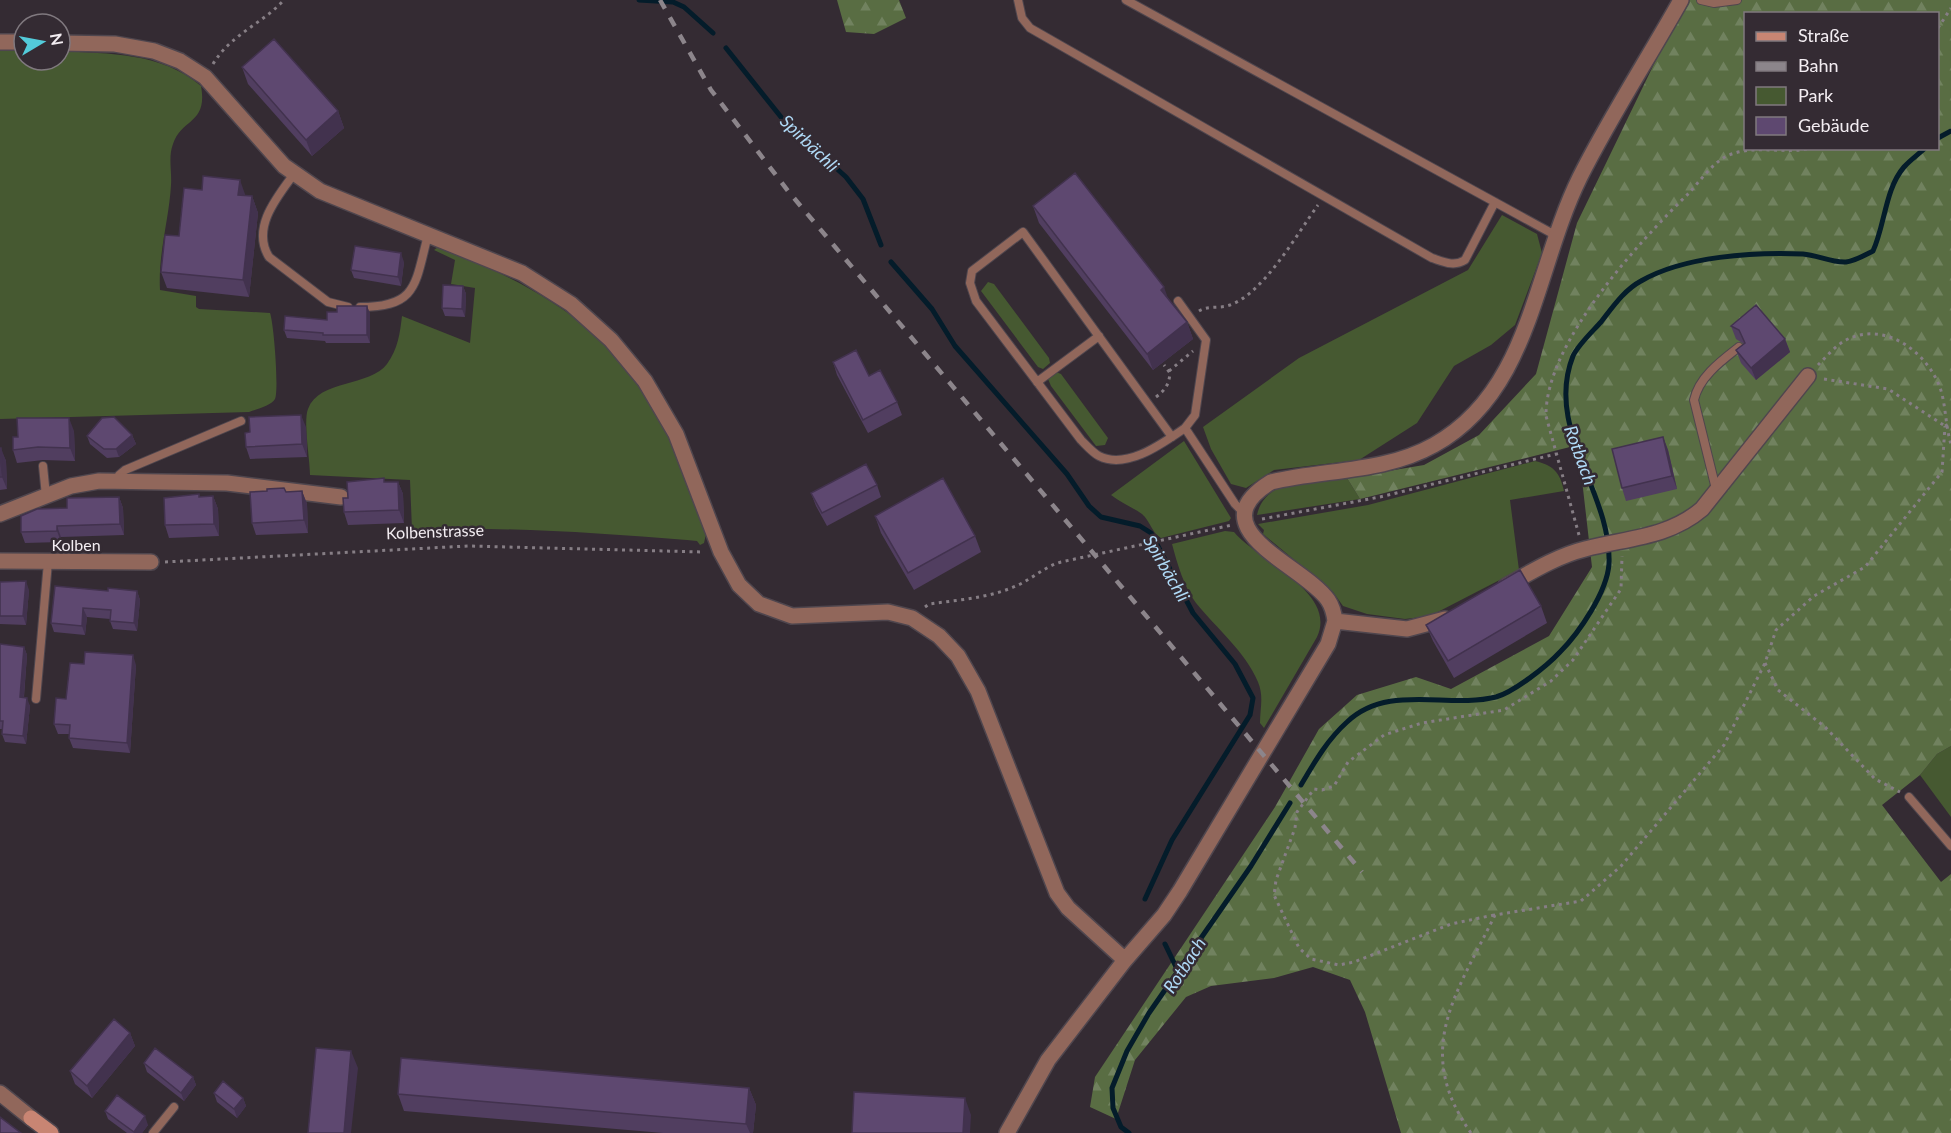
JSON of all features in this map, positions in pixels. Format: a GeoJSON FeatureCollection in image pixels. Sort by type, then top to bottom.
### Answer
{"type":"FeatureCollection","features":[{"type":"Feature","properties":{"kind":"main road"},"geometry":{"type":"LineString","coordinates":[[31,1118],[51,1133]]}},
{"type":"Feature","properties":{"kind":"street"},"geometry":{"type":"LineString","coordinates":[[1007,1133],[1048,1060],[1125,960],[1164,915],[1180,891],[1328,644],[1335,621],[1333,610],[1323,594],[1254,539],[1245,518],[1258,489],[1270,482],[1363,469],[1399,460],[1434,445],[1471,418],[1487,402],[1511,363],[1555,235],[1580,177],[1682,0]]}},
{"type":"Feature","properties":{"kind":"street"},"geometry":{"type":"LineString","coordinates":[[72,43],[115,44],[154,51],[180,61],[208,80],[294,174],[320,191],[522,273],[571,304],[611,340],[645,381],[676,434],[721,552],[739,585],[759,604],[792,616],[888,612],[912,618],[939,636],[958,656],[978,691],[1057,893],[1068,908],[1125,960]]}},
{"type":"Feature","properties":{"kind":"street"},"geometry":{"type":"LineString","coordinates":[[1495,592],[1547,563],[1584,549],[1623,542],[1667,530],[1692,518],[1702,509],[1808,376]]}},
{"type":"Feature","properties":{"kind":"street"},"geometry":{"type":"LineString","coordinates":[[0,514],[71,486],[99,481],[227,483],[341,497]]}},
{"type":"Feature","properties":{"kind":"street","name":"Kolben"},"geometry":{"type":"LineString","coordinates":[[0,561],[151,562]]}},
{"type":"Feature","properties":{"kind":"street"},"geometry":{"type":"LineString","coordinates":[[1335,621],[1407,629],[1444,620],[1454,614]]}},
{"type":"Feature","properties":{"kind":"street"},"geometry":{"type":"LineString","coordinates":[[0,1093],[31,1118]]}},
{"type":"Feature","properties":{"kind":"lane"},"geometry":{"type":"LineString","coordinates":[[1018,0],[1022,18],[1030,28],[1432,258],[1448,264],[1458,264],[1465,260],[1495,202]]}},
{"type":"Feature","properties":{"kind":"lane"},"geometry":{"type":"LineString","coordinates":[[1126,0],[1555,235]]}},
{"type":"Feature","properties":{"kind":"lane"},"geometry":{"type":"LineString","coordinates":[[1701,0],[1714,3],[1737,0]]}},
{"type":"Feature","properties":{"kind":"lane"},"geometry":{"type":"LineString","coordinates":[[294,174],[266,216],[263,235],[266,252],[269,257],[328,302],[344,307],[380,307],[401,301],[409,293],[416,278],[428,235]]}},
{"type":"Feature","properties":{"kind":"lane"},"geometry":{"type":"LineString","coordinates":[[1172,437],[1023,232],[972,271],[970,283],[976,301],[1081,440],[1098,456],[1120,460],[1157,447],[1172,437],[1185,428],[1195,415],[1206,340],[1178,301]]}},
{"type":"Feature","properties":{"kind":"lane"},"geometry":{"type":"LineString","coordinates":[[1037,382],[1099,336]]}},
{"type":"Feature","properties":{"kind":"lane"},"geometry":{"type":"LineString","coordinates":[[1716,489],[1694,400],[1703,381],[1738,347]]}},
{"type":"Feature","properties":{"kind":"lane"},"geometry":{"type":"LineString","coordinates":[[118,481],[119,475],[125,470],[241,421]]}},
{"type":"Feature","properties":{"kind":"lane"},"geometry":{"type":"LineString","coordinates":[[1185,428],[1245,518]]}},
{"type":"Feature","properties":{"kind":"lane"},"geometry":{"type":"LineString","coordinates":[[43,466],[46,496]]}},
{"type":"Feature","properties":{"kind":"lane"},"geometry":{"type":"LineString","coordinates":[[36,699],[48,562]]}},
{"type":"Feature","properties":{"kind":"lane"},"geometry":{"type":"LineString","coordinates":[[1909,797],[1951,846]]}},
{"type":"Feature","properties":{"kind":"lane"},"geometry":{"type":"LineString","coordinates":[[153,1133],[174,1107]]}},
{"type":"Feature","properties":{"kind":"path"},"geometry":{"type":"LineString","coordinates":[[208,80],[222,49],[284,0]]}},
{"type":"Feature","properties":{"kind":"path"},"geometry":{"type":"LineString","coordinates":[[1939,26],[1951,8]]}},
{"type":"Feature","properties":{"kind":"path"},"geometry":{"type":"LineString","coordinates":[[1584,549],[1546,416],[1546,400],[1554,371],[1613,274],[1651,229],[1724,157],[1754,150]]}},
{"type":"Feature","properties":{"kind":"path"},"geometry":{"type":"LineString","coordinates":[[1190,318],[1203,308],[1230,306],[1257,287],[1324,197]]}},
{"type":"Feature","properties":{"kind":"path"},"geometry":{"type":"LineString","coordinates":[[1623,542],[1621,589],[1573,660],[1551,681],[1504,710],[1422,723],[1384,735],[1348,762],[1334,786],[1322,790],[1314,789],[1297,813],[1295,828],[1276,880],[1274,895],[1299,948],[1311,959],[1340,965],[1451,924],[1581,902],[1621,866],[1724,745],[1765,663],[1776,630],[1814,597],[1865,567],[1942,472],[1945,426],[1940,387],[1930,368],[1905,343],[1879,332],[1846,340],[1808,376]]}},
{"type":"Feature","properties":{"kind":"path"},"geometry":{"type":"LineString","coordinates":[[1148,403],[1166,390],[1169,371],[1187,356]]}},
{"type":"Feature","properties":{"kind":"path"},"geometry":{"type":"LineString","coordinates":[[1164,365],[1169,371]]}},
{"type":"Feature","properties":{"kind":"path"},"geometry":{"type":"LineString","coordinates":[[1808,376],[1888,389],[1945,426],[1951,444]]}},
{"type":"Feature","properties":{"kind":"path"},"geometry":{"type":"LineString","coordinates":[[1945,426],[1951,423]]}},
{"type":"Feature","properties":{"kind":"path"},"geometry":{"type":"LineString","coordinates":[[912,618],[929,604],[993,594],[1018,585],[1047,566],[1166,540],[1245,518],[1380,497],[1556,454]]}},
{"type":"Feature","properties":{"kind":"path","name":"Kolbenstrasse"},"geometry":{"type":"LineString","coordinates":[[151,562],[468,546],[721,552]]}},
{"type":"Feature","properties":{"kind":"path"},"geometry":{"type":"LineString","coordinates":[[1765,663],[1778,690],[1825,727],[1875,779],[1909,797]]}},
{"type":"Feature","properties":{"kind":"path"},"geometry":{"type":"LineString","coordinates":[[1471,1133],[1456,1111],[1444,1078],[1441,1049],[1446,1019],[1495,915]]}},
{"type":"Feature","properties":{"kind":"green space"},"geometry":{"type":"Polygon","coordinates":[[[837,0],[899,0],[906,18],[874,34],[846,32],[837,0]]]}},
{"type":"Feature","properties":{"kind":"green space"},"geometry":{"type":"Polygon","coordinates":[[[1685,0],[1951,0],[1951,746],[1937,754],[1920,775],[1882,805],[1941,882],[1951,874],[1951,1133],[1401,1133],[1365,1012],[1350,980],[1313,967],[1274,978],[1211,986],[1186,997],[1135,1060],[1116,1119],[1090,1107],[1095,1077],[1275,807],[1319,729],[1357,695],[1416,677],[1451,689],[1549,636],[1592,567],[1578,445],[1360,499],[1347,478],[1424,465],[1479,435],[1536,374],[1577,223],[1685,0]]]}},
{"type":"Feature","properties":{"kind":"green space"},"geometry":{"type":"Polygon","coordinates":[[[0,50],[12,50],[12,72],[72,72],[72,52],[116,54],[169,67],[186,75],[201,86],[202,98],[198,114],[182,129],[173,144],[160,290],[196,296],[196,307],[199,309],[270,313],[276,393],[275,399],[270,404],[249,412],[0,419],[0,50]]]}},
{"type":"Feature","properties":{"kind":"green space"},"geometry":{"type":"Polygon","coordinates":[[[1502,215],[1537,234],[1542,253],[1515,325],[1491,345],[1454,366],[1417,423],[1359,460],[1274,470],[1246,488],[1231,484],[1211,449],[1203,427],[1299,358],[1468,270],[1502,215]]]}},
{"type":"Feature","properties":{"kind":"green space"},"geometry":{"type":"Polygon","coordinates":[[[438,247],[471,260],[534,291],[590,330],[615,354],[637,381],[664,426],[706,534],[704,543],[700,545],[697,541],[687,540],[550,531],[412,530],[410,480],[310,475],[306,431],[308,409],[314,399],[323,393],[369,377],[387,364],[396,347],[402,316],[470,343],[475,288],[451,284],[455,260],[434,250],[438,247]]]}},
{"type":"Feature","properties":{"kind":"green space"},"geometry":{"type":"Polygon","coordinates":[[[988,282],[994,284],[1049,358],[1050,363],[1043,369],[1038,367],[981,291],[988,282]]]}},
{"type":"Feature","properties":{"kind":"green space"},"geometry":{"type":"Polygon","coordinates":[[[1056,372],[1061,374],[1108,438],[1105,445],[1096,446],[1051,386],[1048,379],[1056,372]]]}},
{"type":"Feature","properties":{"kind":"green space"},"geometry":{"type":"Polygon","coordinates":[[[1184,441],[1231,518],[1229,521],[1161,538],[1142,514],[1111,495],[1184,441]]]}},
{"type":"Feature","properties":{"kind":"green space"},"geometry":{"type":"Polygon","coordinates":[[[1535,461],[1555,470],[1564,491],[1510,500],[1519,570],[1430,616],[1405,619],[1367,614],[1343,606],[1333,592],[1263,534],[1264,530],[1258,524],[1368,505],[1535,461]]]}},
{"type":"Feature","properties":{"kind":"green space"},"geometry":{"type":"Polygon","coordinates":[[[1347,478],[1360,499],[1257,515],[1262,503],[1270,493],[1281,487],[1307,481],[1347,478]]]}},
{"type":"Feature","properties":{"kind":"green space"},"geometry":{"type":"Polygon","coordinates":[[[1225,531],[1234,532],[1292,578],[1316,606],[1320,621],[1317,637],[1264,728],[1260,723],[1261,697],[1258,682],[1246,660],[1192,597],[1181,575],[1172,544],[1225,531]]]}},
{"type":"Feature","properties":{"kind":"green space"},"geometry":{"type":"Polygon","coordinates":[[[1951,746],[1951,817],[1920,775],[1937,754],[1951,746]]]}},
{"type":"Feature","properties":{"kind":"building"},"geometry":{"type":"Polygon","coordinates":[[[274,39],[338,111],[306,140],[242,67],[274,39]]]}},
{"type":"Feature","properties":{"kind":"building"},"geometry":{"type":"Polygon","coordinates":[[[1075,173],[1164,287],[1161,290],[1187,322],[1147,354],[1033,206],[1075,173]]]}},
{"type":"Feature","properties":{"kind":"building"},"geometry":{"type":"Polygon","coordinates":[[[203,176],[240,180],[238,195],[252,196],[243,280],[161,272],[165,235],[179,236],[184,188],[202,190],[203,176]]]}},
{"type":"Feature","properties":{"kind":"building"},"geometry":{"type":"Polygon","coordinates":[[[355,246],[401,253],[398,277],[351,270],[355,246]]]}},
{"type":"Feature","properties":{"kind":"building"},"geometry":{"type":"Polygon","coordinates":[[[443,285],[463,286],[462,309],[442,308],[443,285]]]}},
{"type":"Feature","properties":{"kind":"building"},"geometry":{"type":"Polygon","coordinates":[[[1756,305],[1785,339],[1751,368],[1736,350],[1745,343],[1739,330],[1731,326],[1756,305]]]}},
{"type":"Feature","properties":{"kind":"building"},"geometry":{"type":"Polygon","coordinates":[[[337,306],[367,306],[367,335],[323,335],[323,333],[284,330],[285,316],[327,320],[327,312],[337,312],[337,306]]]}},
{"type":"Feature","properties":{"kind":"building"},"geometry":{"type":"Polygon","coordinates":[[[856,350],[869,376],[880,370],[897,402],[863,420],[833,362],[856,350]]]}},
{"type":"Feature","properties":{"kind":"building"},"geometry":{"type":"Polygon","coordinates":[[[301,415],[302,444],[246,447],[245,433],[250,432],[249,417],[301,415]]]}},
{"type":"Feature","properties":{"kind":"building"},"geometry":{"type":"Polygon","coordinates":[[[114,417],[132,435],[116,449],[104,449],[87,436],[102,418],[114,417]]]}},
{"type":"Feature","properties":{"kind":"building"},"geometry":{"type":"Polygon","coordinates":[[[17,418],[69,418],[70,448],[38,447],[13,450],[13,437],[18,437],[17,418]]]}},
{"type":"Feature","properties":{"kind":"building"},"geometry":{"type":"Polygon","coordinates":[[[1663,437],[1672,476],[1622,488],[1612,449],[1663,437]]]}},
{"type":"Feature","properties":{"kind":"building"},"geometry":{"type":"Polygon","coordinates":[[[1,448],[2,477],[0,477],[1,448]]]}},
{"type":"Feature","properties":{"kind":"building"},"geometry":{"type":"Polygon","coordinates":[[[866,464],[877,485],[822,513],[811,493],[866,464]]]}},
{"type":"Feature","properties":{"kind":"building"},"geometry":{"type":"Polygon","coordinates":[[[384,478],[384,482],[398,482],[399,510],[344,512],[343,498],[348,498],[347,482],[384,478]]]}},
{"type":"Feature","properties":{"kind":"building"},"geometry":{"type":"Polygon","coordinates":[[[943,478],[975,536],[908,573],[875,516],[943,478]]]}},
{"type":"Feature","properties":{"kind":"building"},"geometry":{"type":"Polygon","coordinates":[[[284,488],[286,492],[302,491],[304,520],[252,523],[250,492],[284,488]]]}},
{"type":"Feature","properties":{"kind":"building"},"geometry":{"type":"Polygon","coordinates":[[[199,494],[199,497],[213,496],[214,524],[165,525],[164,498],[199,494]]]}},
{"type":"Feature","properties":{"kind":"building"},"geometry":{"type":"Polygon","coordinates":[[[119,497],[120,524],[57,526],[57,531],[21,532],[21,516],[37,509],[67,508],[67,498],[119,497]]]}},
{"type":"Feature","properties":{"kind":"building"},"geometry":{"type":"Polygon","coordinates":[[[1520,570],[1541,606],[1448,661],[1426,625],[1520,570]]]}},
{"type":"Feature","properties":{"kind":"building"},"geometry":{"type":"Polygon","coordinates":[[[26,581],[23,616],[0,616],[0,582],[26,581]]]}},
{"type":"Feature","properties":{"kind":"building"},"geometry":{"type":"Polygon","coordinates":[[[55,586],[137,591],[134,623],[110,621],[111,610],[83,608],[82,626],[51,623],[55,586]]]}},
{"type":"Feature","properties":{"kind":"building"},"geometry":{"type":"Polygon","coordinates":[[[0,644],[24,647],[20,697],[27,698],[23,736],[2,734],[0,644]]]}},
{"type":"Feature","properties":{"kind":"building"},"geometry":{"type":"Polygon","coordinates":[[[85,652],[133,655],[127,743],[69,738],[70,725],[54,724],[56,698],[66,699],[70,663],[84,664],[85,652]]]}},
{"type":"Feature","properties":{"kind":"building"},"geometry":{"type":"Polygon","coordinates":[[[114,1019],[130,1033],[87,1086],[70,1071],[114,1019]]]}},
{"type":"Feature","properties":{"kind":"building"},"geometry":{"type":"Polygon","coordinates":[[[155,1048],[193,1077],[181,1093],[144,1063],[155,1048]]]}},
{"type":"Feature","properties":{"kind":"building"},"geometry":{"type":"Polygon","coordinates":[[[316,1048],[351,1051],[344,1133],[308,1133],[316,1048]]]}},
{"type":"Feature","properties":{"kind":"building"},"geometry":{"type":"Polygon","coordinates":[[[401,1058],[749,1088],[746,1124],[398,1094],[401,1058]]]}},
{"type":"Feature","properties":{"kind":"building"},"geometry":{"type":"Polygon","coordinates":[[[223,1081],[243,1098],[234,1109],[214,1093],[223,1081]]]}},
{"type":"Feature","properties":{"kind":"building"},"geometry":{"type":"Polygon","coordinates":[[[854,1092],[965,1098],[963,1133],[852,1133],[854,1092]]]}},
{"type":"Feature","properties":{"kind":"building"},"geometry":{"type":"Polygon","coordinates":[[[117,1095],[145,1116],[134,1132],[105,1111],[117,1095]]]}},
{"type":"Feature","properties":{"kind":"building"},"geometry":{"type":"Polygon","coordinates":[[[0,1117],[21,1133],[0,1133],[0,1117]]]}},
{"type":"Feature","properties":{"kind":"waterway","name":"Spirbächli"},"geometry":{"type":"LineString","coordinates":[[639,0],[673,2],[684,7],[713,33]]}},
{"type":"Feature","properties":{"kind":"waterway","name":"Spirbächli"},"geometry":{"type":"LineString","coordinates":[[726,48],[785,122],[846,177],[863,199],[881,245]]}},
{"type":"Feature","properties":{"kind":"waterway","name":"Rotbach"},"geometry":{"type":"LineString","coordinates":[[1939,137],[1951,131]]}},
{"type":"Feature","properties":{"kind":"waterway","name":"Rotbach"},"geometry":{"type":"LineString","coordinates":[[1301,785],[1333,736],[1363,710],[1381,703],[1399,700],[1477,700],[1503,694],[1530,678],[1554,658],[1591,611],[1607,575],[1609,564],[1607,537],[1601,511],[1572,435],[1567,409],[1566,383],[1575,352],[1624,294],[1641,281],[1658,273],[1720,257],[1803,254],[1846,262],[1863,256],[1873,251],[1889,196],[1898,176],[1906,164],[1923,150]]}},
{"type":"Feature","properties":{"kind":"waterway","name":"Spirbächli"},"geometry":{"type":"LineString","coordinates":[[891,262],[932,309],[955,346],[1067,474],[1089,506],[1101,517],[1140,526],[1151,533],[1193,613],[1235,664],[1253,698],[1250,715],[1172,840],[1145,899]]}},
{"type":"Feature","properties":{"kind":"waterway","name":"Rotbach"},"geometry":{"type":"LineString","coordinates":[[1129,1133],[1121,1127],[1113,1108],[1112,1088],[1127,1051],[1149,1013],[1251,866],[1290,803]]}},
{"type":"Feature","properties":{"kind":"waterway"},"geometry":{"type":"LineString","coordinates":[[1165,944],[1178,971]]}},
{"type":"Feature","properties":{"kind":"railway"},"geometry":{"type":"LineString","coordinates":[[660,0],[711,90],[788,191],[1362,872]]}}]}
